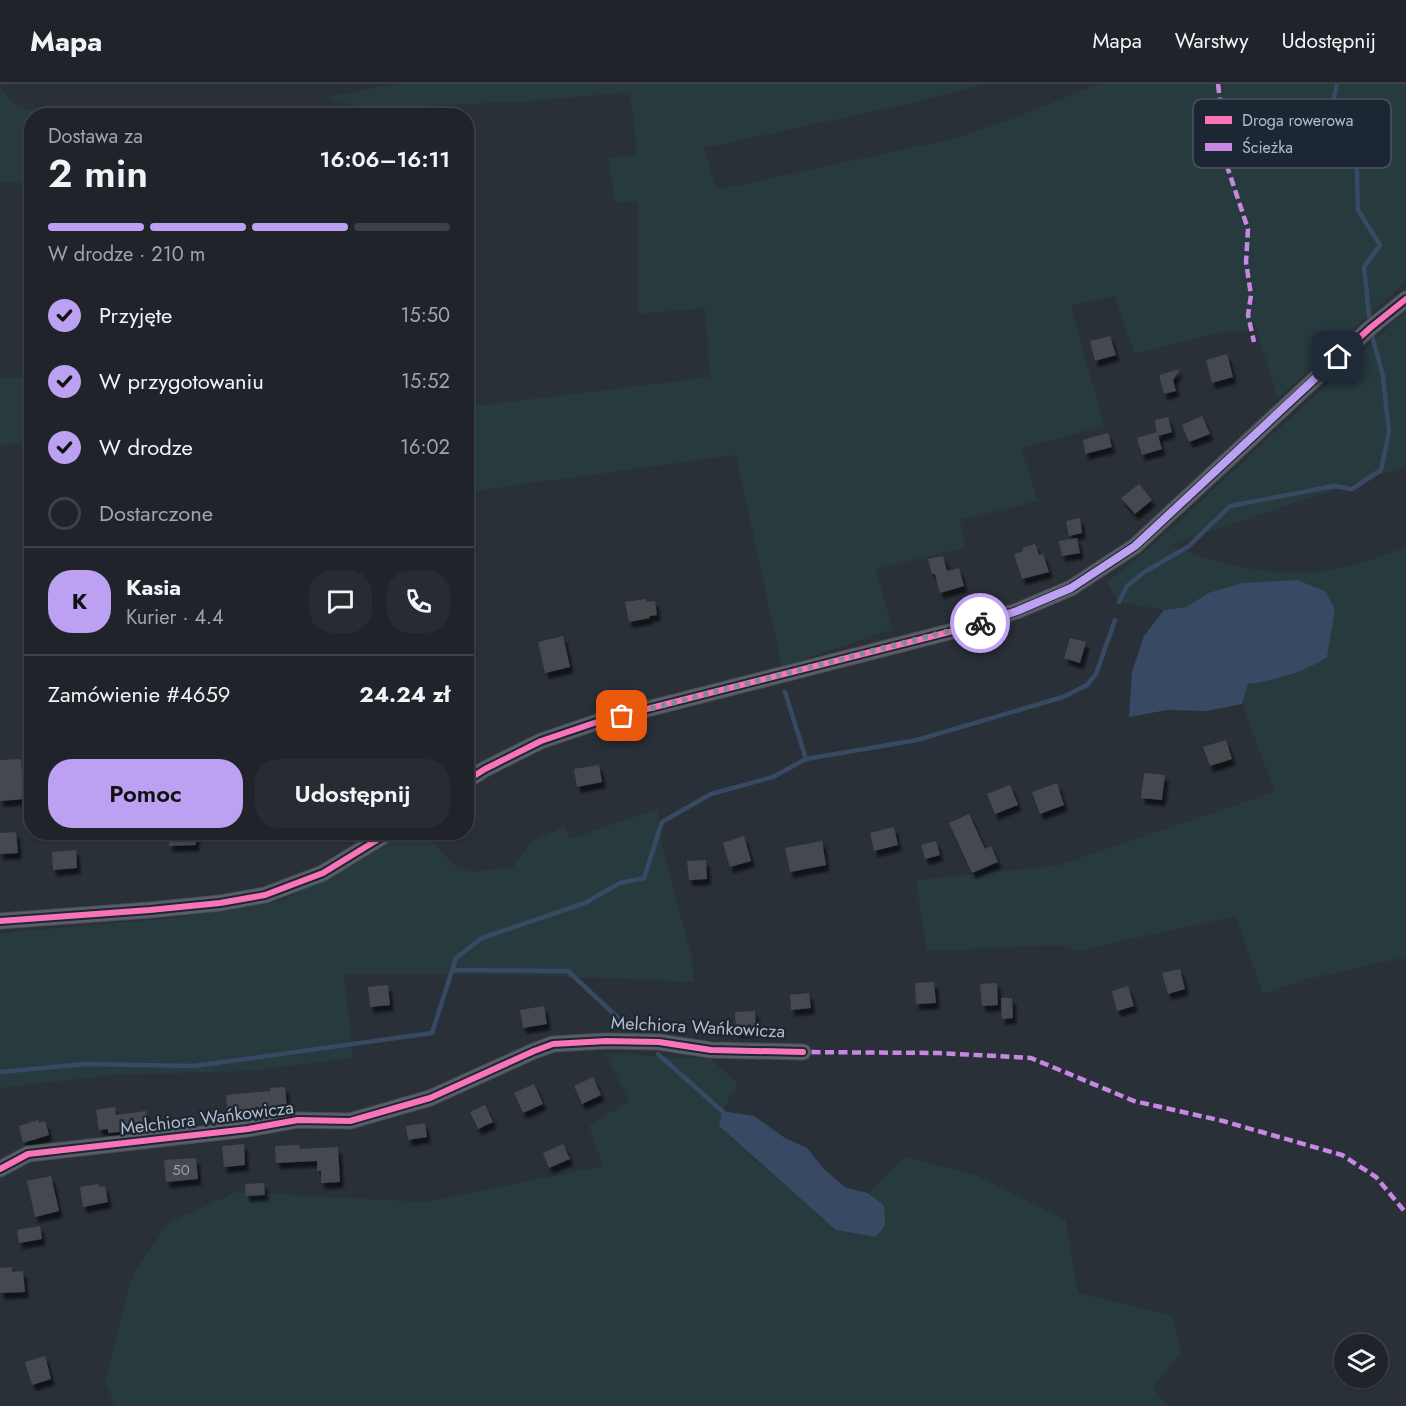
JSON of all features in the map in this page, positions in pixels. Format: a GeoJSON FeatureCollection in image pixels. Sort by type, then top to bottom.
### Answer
{"type":"FeatureCollection","features":[{"type":"Feature","properties":{"kind":"street"},"geometry":{"type":"LineString","coordinates":[[474,776],[541,741],[600,722],[953,631],[1017,611],[1071,588],[1135,546],[1370,328],[1406,299]]}},
{"type":"Feature","properties":{"kind":"street"},"geometry":{"type":"LineString","coordinates":[[0,921],[150,910],[220,903],[265,895],[323,873],[377,840]]}},
{"type":"Feature","properties":{"kind":"street","name":"Melchiora Wańkowicza"},"geometry":{"type":"LineString","coordinates":[[0,1170],[28,1154],[248,1129],[298,1120],[350,1121],[430,1098],[553,1044],[606,1041],[659,1042],[711,1050],[803,1052]]}},
{"type":"Feature","properties":{"kind":"green space"},"geometry":{"type":"Polygon","coordinates":[[[396,84],[977,84],[978,86],[903,105],[704,148],[717,190],[956,138],[1099,84],[1406,84],[1406,281],[1278,398],[1253,320],[1248,333],[1227,331],[1135,354],[1114,296],[1071,306],[1104,426],[1021,448],[1038,501],[960,520],[966,547],[876,569],[892,629],[782,667],[736,455],[474,491],[474,406],[710,377],[705,308],[638,314],[638,201],[615,203],[608,158],[637,155],[630,92],[532,101],[385,108],[361,108],[327,97],[396,84]]]}},
{"type":"Feature","properties":{"kind":"green space"},"geometry":{"type":"Polygon","coordinates":[[[0,86],[14,105],[24,108],[24,183],[0,182],[0,86]]]}},
{"type":"Feature","properties":{"kind":"green space"},"geometry":{"type":"Polygon","coordinates":[[[1406,311],[1406,466],[1169,545],[1206,558],[1246,568],[1287,573],[1336,569],[1406,548],[1406,957],[1303,980],[1263,994],[1236,916],[1077,951],[1062,945],[927,951],[916,880],[1056,866],[1275,792],[1242,704],[1248,684],[1292,675],[1330,629],[1335,610],[1297,580],[1242,583],[1208,593],[1187,607],[1164,610],[1119,602],[1107,582],[1151,547],[1406,311]]]}},
{"type":"Feature","properties":{"kind":"green space"},"geometry":{"type":"Polygon","coordinates":[[[24,377],[24,444],[0,445],[0,379],[24,377]]]}},
{"type":"Feature","properties":{"kind":"green space"},"geometry":{"type":"Polygon","coordinates":[[[658,809],[662,846],[692,958],[694,982],[476,974],[344,974],[353,1058],[245,1071],[112,1075],[0,1088],[0,933],[174,918],[281,901],[361,860],[394,840],[433,840],[460,869],[479,871],[513,867],[531,842],[565,826],[569,839],[658,809]]]}},
{"type":"Feature","properties":{"kind":"green space"},"geometry":{"type":"Polygon","coordinates":[[[605,1053],[711,1059],[738,1084],[722,1111],[719,1127],[777,1179],[884,1205],[868,1193],[904,1157],[975,1175],[1066,1220],[1078,1293],[1173,1316],[1181,1354],[1153,1386],[1167,1406],[116,1406],[105,1383],[130,1284],[136,1270],[168,1223],[236,1192],[426,1202],[603,1166],[589,1126],[629,1101],[605,1053]]]}},
{"type":"Feature","properties":{"kind":"water"},"geometry":{"type":"Polygon","coordinates":[[[1297,580],[1325,591],[1335,610],[1327,657],[1289,675],[1248,684],[1242,704],[1206,711],[1167,710],[1129,717],[1132,672],[1144,636],[1164,610],[1187,607],[1208,593],[1242,583],[1297,580]]]}},
{"type":"Feature","properties":{"kind":"water"},"geometry":{"type":"Polygon","coordinates":[[[722,1111],[754,1116],[785,1138],[807,1148],[824,1169],[846,1188],[868,1193],[884,1205],[885,1225],[876,1237],[836,1230],[719,1126],[722,1111]]]}},
{"type":"Feature","properties":{"kind":"building"},"geometry":{"type":"Polygon","coordinates":[[[1110,336],[1116,355],[1095,361],[1090,341],[1110,336]]]}},
{"type":"Feature","properties":{"kind":"building"},"geometry":{"type":"Polygon","coordinates":[[[1227,354],[1233,377],[1212,383],[1206,360],[1227,354]]]}},
{"type":"Feature","properties":{"kind":"building"},"geometry":{"type":"Polygon","coordinates":[[[1180,369],[1173,380],[1176,391],[1164,394],[1159,375],[1180,369]]]}},
{"type":"Feature","properties":{"kind":"building"},"geometry":{"type":"Polygon","coordinates":[[[1202,416],[1210,434],[1189,442],[1182,425],[1202,416]]]}},
{"type":"Feature","properties":{"kind":"building"},"geometry":{"type":"Polygon","coordinates":[[[1168,417],[1172,432],[1158,436],[1162,449],[1142,455],[1137,438],[1157,432],[1155,420],[1168,417]]]}},
{"type":"Feature","properties":{"kind":"building"},"geometry":{"type":"Polygon","coordinates":[[[1108,433],[1112,447],[1085,454],[1083,440],[1108,433]]]}},
{"type":"Feature","properties":{"kind":"building"},"geometry":{"type":"Polygon","coordinates":[[[1139,484],[1152,500],[1135,514],[1121,498],[1139,484]]]}},
{"type":"Feature","properties":{"kind":"building"},"geometry":{"type":"Polygon","coordinates":[[[1080,518],[1082,533],[1069,536],[1066,521],[1080,518]]]}},
{"type":"Feature","properties":{"kind":"building"},"geometry":{"type":"Polygon","coordinates":[[[1077,538],[1080,553],[1062,556],[1059,541],[1077,538]]]}},
{"type":"Feature","properties":{"kind":"building"},"geometry":{"type":"Polygon","coordinates":[[[1035,544],[1039,555],[1043,554],[1049,572],[1022,579],[1014,554],[1023,551],[1022,548],[1035,544]]]}},
{"type":"Feature","properties":{"kind":"building"},"geometry":{"type":"Polygon","coordinates":[[[943,556],[947,571],[959,568],[964,586],[940,593],[928,559],[943,556]]]}},
{"type":"Feature","properties":{"kind":"building"},"geometry":{"type":"Polygon","coordinates":[[[646,599],[646,602],[655,601],[657,615],[629,622],[625,602],[646,599]]]}},
{"type":"Feature","properties":{"kind":"building"},"geometry":{"type":"Polygon","coordinates":[[[563,636],[570,667],[545,673],[538,642],[563,636]]]}},
{"type":"Feature","properties":{"kind":"building"},"geometry":{"type":"Polygon","coordinates":[[[1070,638],[1086,642],[1080,663],[1064,658],[1070,638]]]}},
{"type":"Feature","properties":{"kind":"building"},"geometry":{"type":"Polygon","coordinates":[[[1226,740],[1232,759],[1210,766],[1203,747],[1226,740]]]}},
{"type":"Feature","properties":{"kind":"building"},"geometry":{"type":"Polygon","coordinates":[[[21,759],[24,799],[0,801],[0,760],[21,759]]]}},
{"type":"Feature","properties":{"kind":"building"},"geometry":{"type":"Polygon","coordinates":[[[599,765],[602,782],[577,787],[574,769],[599,765]]]}},
{"type":"Feature","properties":{"kind":"building"},"geometry":{"type":"Polygon","coordinates":[[[1144,773],[1165,775],[1162,800],[1141,798],[1144,773]]]}},
{"type":"Feature","properties":{"kind":"building"},"geometry":{"type":"Polygon","coordinates":[[[1057,783],[1064,805],[1040,814],[1032,792],[1057,783]]]}},
{"type":"Feature","properties":{"kind":"building"},"geometry":{"type":"Polygon","coordinates":[[[1010,785],[1018,805],[995,814],[987,794],[1010,785]]]}},
{"type":"Feature","properties":{"kind":"building"},"geometry":{"type":"Polygon","coordinates":[[[969,814],[985,849],[991,846],[998,862],[972,873],[949,823],[969,814]]]}},
{"type":"Feature","properties":{"kind":"building"},"geometry":{"type":"Polygon","coordinates":[[[894,827],[898,845],[874,851],[870,833],[894,827]]]}},
{"type":"Feature","properties":{"kind":"building"},"geometry":{"type":"Polygon","coordinates":[[[16,832],[18,853],[0,854],[0,833],[16,832]]]}},
{"type":"Feature","properties":{"kind":"building"},"geometry":{"type":"Polygon","coordinates":[[[744,836],[751,861],[730,867],[723,843],[744,836]]]}},
{"type":"Feature","properties":{"kind":"building"},"geometry":{"type":"Polygon","coordinates":[[[169,840],[196,840],[196,845],[169,846],[169,840]]]}},
{"type":"Feature","properties":{"kind":"building"},"geometry":{"type":"Polygon","coordinates":[[[822,841],[826,865],[790,872],[785,848],[822,841]]]}},
{"type":"Feature","properties":{"kind":"building"},"geometry":{"type":"Polygon","coordinates":[[[936,841],[940,855],[925,859],[921,845],[936,841]]]}},
{"type":"Feature","properties":{"kind":"building"},"geometry":{"type":"Polygon","coordinates":[[[76,850],[77,868],[53,870],[52,852],[76,850]]]}},
{"type":"Feature","properties":{"kind":"building"},"geometry":{"type":"Polygon","coordinates":[[[706,860],[707,879],[689,880],[687,861],[706,860]]]}},
{"type":"Feature","properties":{"kind":"building"},"geometry":{"type":"Polygon","coordinates":[[[1180,969],[1185,989],[1168,994],[1162,973],[1180,969]]]}},
{"type":"Feature","properties":{"kind":"building"},"geometry":{"type":"Polygon","coordinates":[[[934,982],[936,1003],[916,1004],[915,983],[934,982]]]}},
{"type":"Feature","properties":{"kind":"building"},"geometry":{"type":"Polygon","coordinates":[[[997,983],[998,1005],[982,1006],[980,984],[997,983]]]}},
{"type":"Feature","properties":{"kind":"building"},"geometry":{"type":"Polygon","coordinates":[[[388,985],[390,1005],[370,1007],[368,987],[388,985]]]}},
{"type":"Feature","properties":{"kind":"building"},"geometry":{"type":"Polygon","coordinates":[[[1128,986],[1134,1006],[1117,1011],[1112,991],[1128,986]]]}},
{"type":"Feature","properties":{"kind":"building"},"geometry":{"type":"Polygon","coordinates":[[[809,993],[811,1008],[791,1010],[790,995],[809,993]]]}},
{"type":"Feature","properties":{"kind":"building"},"geometry":{"type":"Polygon","coordinates":[[[1001,998],[1012,998],[1013,1018],[1002,1019],[1001,998]]]}},
{"type":"Feature","properties":{"kind":"building"},"geometry":{"type":"Polygon","coordinates":[[[544,1006],[547,1024],[523,1028],[520,1010],[544,1006]]]}},
{"type":"Feature","properties":{"kind":"building"},"geometry":{"type":"Polygon","coordinates":[[[755,1011],[756,1031],[736,1032],[735,1012],[755,1011]]]}},
{"type":"Feature","properties":{"kind":"building"},"geometry":{"type":"Polygon","coordinates":[[[593,1077],[601,1095],[582,1104],[574,1086],[593,1077]]]}},
{"type":"Feature","properties":{"kind":"building"},"geometry":{"type":"Polygon","coordinates":[[[534,1084],[543,1104],[523,1113],[514,1093],[534,1084]]]}},
{"type":"Feature","properties":{"kind":"building"},"geometry":{"type":"Polygon","coordinates":[[[285,1087],[287,1108],[228,1116],[226,1095],[270,1091],[270,1088],[285,1087]]]}},
{"type":"Feature","properties":{"kind":"building"},"geometry":{"type":"Polygon","coordinates":[[[485,1105],[493,1122],[478,1129],[470,1112],[485,1105]]]}},
{"type":"Feature","properties":{"kind":"building"},"geometry":{"type":"Polygon","coordinates":[[[115,1107],[116,1115],[146,1111],[148,1129],[108,1133],[108,1129],[99,1130],[96,1110],[115,1107]]]}},
{"type":"Feature","properties":{"kind":"building"},"geometry":{"type":"Polygon","coordinates":[[[38,1120],[39,1123],[45,1121],[49,1135],[23,1143],[19,1126],[38,1120]]]}},
{"type":"Feature","properties":{"kind":"building"},"geometry":{"type":"Polygon","coordinates":[[[425,1123],[427,1137],[408,1140],[406,1126],[425,1123]]]}},
{"type":"Feature","properties":{"kind":"building"},"geometry":{"type":"Polygon","coordinates":[[[244,1144],[245,1165],[224,1167],[222,1146],[244,1144]]]}},
{"type":"Feature","properties":{"kind":"building"},"geometry":{"type":"Polygon","coordinates":[[[563,1144],[570,1159],[549,1168],[543,1153],[563,1144]]]}},
{"type":"Feature","properties":{"kind":"building"},"geometry":{"type":"Polygon","coordinates":[[[299,1145],[300,1149],[338,1147],[340,1182],[321,1183],[321,1171],[317,1171],[317,1161],[276,1163],[275,1146],[299,1145]]]}},
{"type":"Feature","properties":{"kind":"building"},"geometry":{"type":"Polygon","coordinates":[[[196,1158],[198,1179],[166,1182],[164,1160],[196,1158]]]}},
{"type":"Feature","properties":{"kind":"building"},"geometry":{"type":"Polygon","coordinates":[[[51,1176],[59,1211],[35,1217],[27,1181],[51,1176]]]}},
{"type":"Feature","properties":{"kind":"building"},"geometry":{"type":"Polygon","coordinates":[[[264,1183],[265,1195],[246,1196],[245,1184],[264,1183]]]}},
{"type":"Feature","properties":{"kind":"building"},"geometry":{"type":"Polygon","coordinates":[[[98,1184],[99,1187],[105,1186],[108,1202],[83,1207],[80,1187],[98,1184]]]}},
{"type":"Feature","properties":{"kind":"building"},"geometry":{"type":"Polygon","coordinates":[[[40,1226],[42,1239],[19,1243],[17,1230],[40,1226]]]}},
{"type":"Feature","properties":{"kind":"building"},"geometry":{"type":"Polygon","coordinates":[[[12,1267],[12,1272],[23,1271],[25,1292],[0,1293],[0,1268],[12,1267]]]}},
{"type":"Feature","properties":{"kind":"building"},"geometry":{"type":"Polygon","coordinates":[[[45,1356],[51,1379],[32,1385],[25,1362],[45,1356]]]}},
{"type":"Feature","properties":{"kind":"waterway"},"geometry":{"type":"LineString","coordinates":[[1334,99],[1337,84]]}},
{"type":"Feature","properties":{"kind":"waterway"},"geometry":{"type":"LineString","coordinates":[[1357,168],[1358,210],[1380,245],[1364,267],[1370,324]]}},
{"type":"Feature","properties":{"kind":"waterway"},"geometry":{"type":"LineString","coordinates":[[1119,602],[1127,586],[1143,573],[1189,546],[1230,506],[1334,486],[1352,489],[1381,470],[1389,432],[1383,376],[1371,332]]}},
{"type":"Feature","properties":{"kind":"waterway"},"geometry":{"type":"LineString","coordinates":[[0,1072],[85,1064],[194,1066],[432,1033],[456,958],[482,938],[585,903],[620,883],[644,878],[662,822],[711,794],[773,777],[806,759],[917,740],[1063,697],[1087,685],[1096,674],[1115,620]]}},
{"type":"Feature","properties":{"kind":"waterway"},"geometry":{"type":"LineString","coordinates":[[785,692],[806,759]]}},
{"type":"Feature","properties":{"kind":"waterway"},"geometry":{"type":"LineString","coordinates":[[452,970],[568,971],[631,1030]]}},
{"type":"Feature","properties":{"kind":"waterway"},"geometry":{"type":"LineString","coordinates":[[658,1054],[722,1111]]}},
{"type":"Feature","properties":{"kind":"marked path"},"geometry":{"type":"LineString","coordinates":[[1218,84],[1220,99]]}},
{"type":"Feature","properties":{"kind":"marked path"},"geometry":{"type":"LineString","coordinates":[[1228,168],[1248,229],[1246,262],[1251,295],[1248,315],[1254,342]]}},
{"type":"Feature","properties":{"kind":"marked path"},"geometry":{"type":"LineString","coordinates":[[798,1052],[939,1053],[1031,1058],[1134,1101],[1223,1121],[1342,1155],[1376,1177],[1406,1213]]}},
{"type":"Feature","properties":{"kind":"cycle path"},"geometry":{"type":"LineString","coordinates":[[474,776],[541,741],[600,721],[953,631],[1017,611],[1071,588],[1135,546],[1370,328],[1406,299]]}},
{"type":"Feature","properties":{"kind":"cycle path"},"geometry":{"type":"LineString","coordinates":[[0,921],[150,910],[220,903],[265,895],[323,873],[377,840]]}},
{"type":"Feature","properties":{"kind":"cycle path"},"geometry":{"type":"LineString","coordinates":[[0,1169],[28,1154],[248,1129],[298,1120],[350,1121],[430,1098],[553,1044],[606,1041],[659,1042],[711,1050],[803,1052]]}},
{"type":"Feature","properties":{"kind":"way so far"},"geometry":{"type":"LineString","coordinates":[[622,716],[980,623]]}},
{"type":"Feature","properties":{"kind":"route"},"geometry":{"type":"LineString","coordinates":[[980,623],[1017,611],[1071,588],[1135,546],[1338,357]]}}]}
